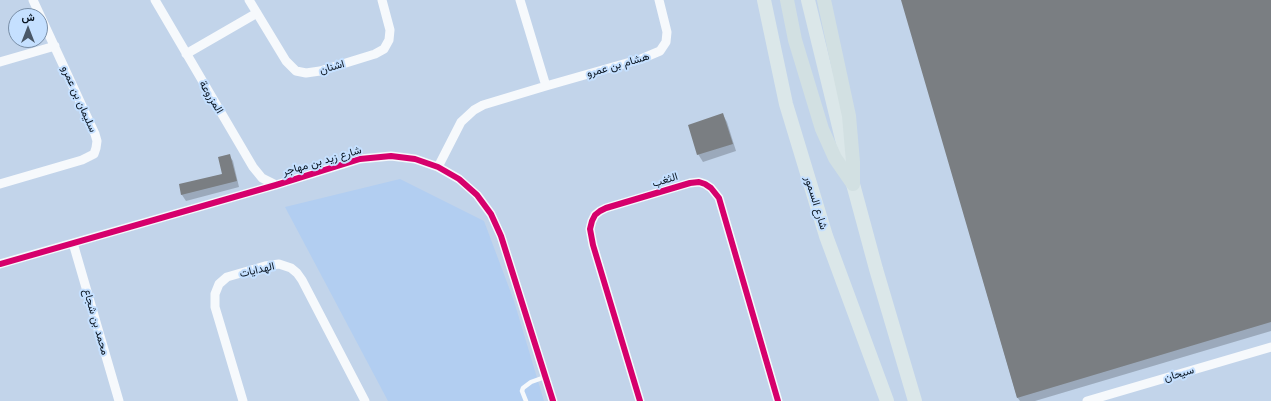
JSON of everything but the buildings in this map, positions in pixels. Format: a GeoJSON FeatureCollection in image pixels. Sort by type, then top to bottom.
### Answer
{"type":"FeatureCollection","features":[{"type":"Feature","properties":{"kind":"highway"},"geometry":{"type":"LineString","coordinates":[[787,0],[795,40],[822,129],[835,158],[853,184]]}},
{"type":"Feature","properties":{"kind":"highway"},"geometry":{"type":"LineString","coordinates":[[824,0],[849,116],[853,162],[853,184]]}},
{"type":"Feature","properties":{"kind":"main road","name":"شارع السمور"},"geometry":{"type":"LineString","coordinates":[[764,0],[786,104],[826,236],[887,401]]}},
{"type":"Feature","properties":{"kind":"main road"},"geometry":{"type":"LineString","coordinates":[[808,0],[853,184],[876,270],[915,401]]}},
{"type":"Feature","properties":{"kind":"street","name":"سليمان بن عمرو"},"geometry":{"type":"LineString","coordinates":[[0,184],[82,160],[94,154],[96,148],[97,141],[95,134],[33,0]]}},
{"type":"Feature","properties":{"kind":"street","name":"المزروعة"},"geometry":{"type":"LineString","coordinates":[[155,0],[253,167],[262,178],[276,185]]}},
{"type":"Feature","properties":{"kind":"street","name":"اشنان"},"geometry":{"type":"LineString","coordinates":[[250,0],[290,66],[296,71],[301,72],[312,72],[374,54],[384,49],[389,40],[390,30],[382,0]]}},
{"type":"Feature","properties":{"kind":"street"},"geometry":{"type":"LineString","coordinates":[[520,0],[546,86]]}},
{"type":"Feature","properties":{"kind":"street","name":"هشام بن عمرو"},"geometry":{"type":"LineString","coordinates":[[438,167],[461,122],[474,110],[492,102],[641,59],[660,51],[666,42],[667,32],[659,0]]}},
{"type":"Feature","properties":{"kind":"street"},"geometry":{"type":"LineString","coordinates":[[186,54],[257,13]]}},
{"type":"Feature","properties":{"kind":"street"},"geometry":{"type":"LineString","coordinates":[[0,62],[55,46]]}},
{"type":"Feature","properties":{"kind":"street","name":"شارع زيد بن مهاجر"},"geometry":{"type":"LineString","coordinates":[[0,264],[276,185],[360,159],[379,156],[415,159],[438,167],[468,186],[484,204],[496,225],[553,401]]}},
{"type":"Feature","properties":{"kind":"street","name":"الثغب"},"geometry":{"type":"LineString","coordinates":[[637,400],[593,245],[590,229],[592,221],[600,210],[690,183],[699,182],[711,188],[719,198],[778,401]]}},
{"type":"Feature","properties":{"kind":"street","name":"محمد بن شجاع"},"geometry":{"type":"LineString","coordinates":[[73,243],[119,401]]}},
{"type":"Feature","properties":{"kind":"street","name":"الهدايات"},"geometry":{"type":"LineString","coordinates":[[243,401],[215,307],[215,294],[219,284],[227,277],[265,266],[279,264],[291,268],[302,280],[365,401]]}},
{"type":"Feature","properties":{"kind":"street","name":"سيحان"},"geometry":{"type":"LineString","coordinates":[[1087,401],[1271,347]]}},
{"type":"Feature","properties":{"kind":"lane"},"geometry":{"type":"LineString","coordinates":[[526,401],[522,391],[523,388],[531,382],[544,377]]}},
{"type":"Feature","properties":{"kind":"shaded area"},"geometry":{"type":"Polygon","coordinates":[[[400,179],[484,221],[514,301],[544,401],[388,401],[285,207],[400,179]]]}},
{"type":"Feature","properties":{"kind":"cycle path"},"geometry":{"type":"LineString","coordinates":[[0,264],[276,185],[360,159],[391,156],[415,159],[438,167],[459,179],[477,195],[491,214],[501,236],[553,401]]}},
{"type":"Feature","properties":{"kind":"cycle path"},"geometry":{"type":"LineString","coordinates":[[640,401],[593,245],[590,229],[592,221],[595,215],[606,208],[690,183],[699,182],[711,188],[719,198],[778,401]]}}]}
